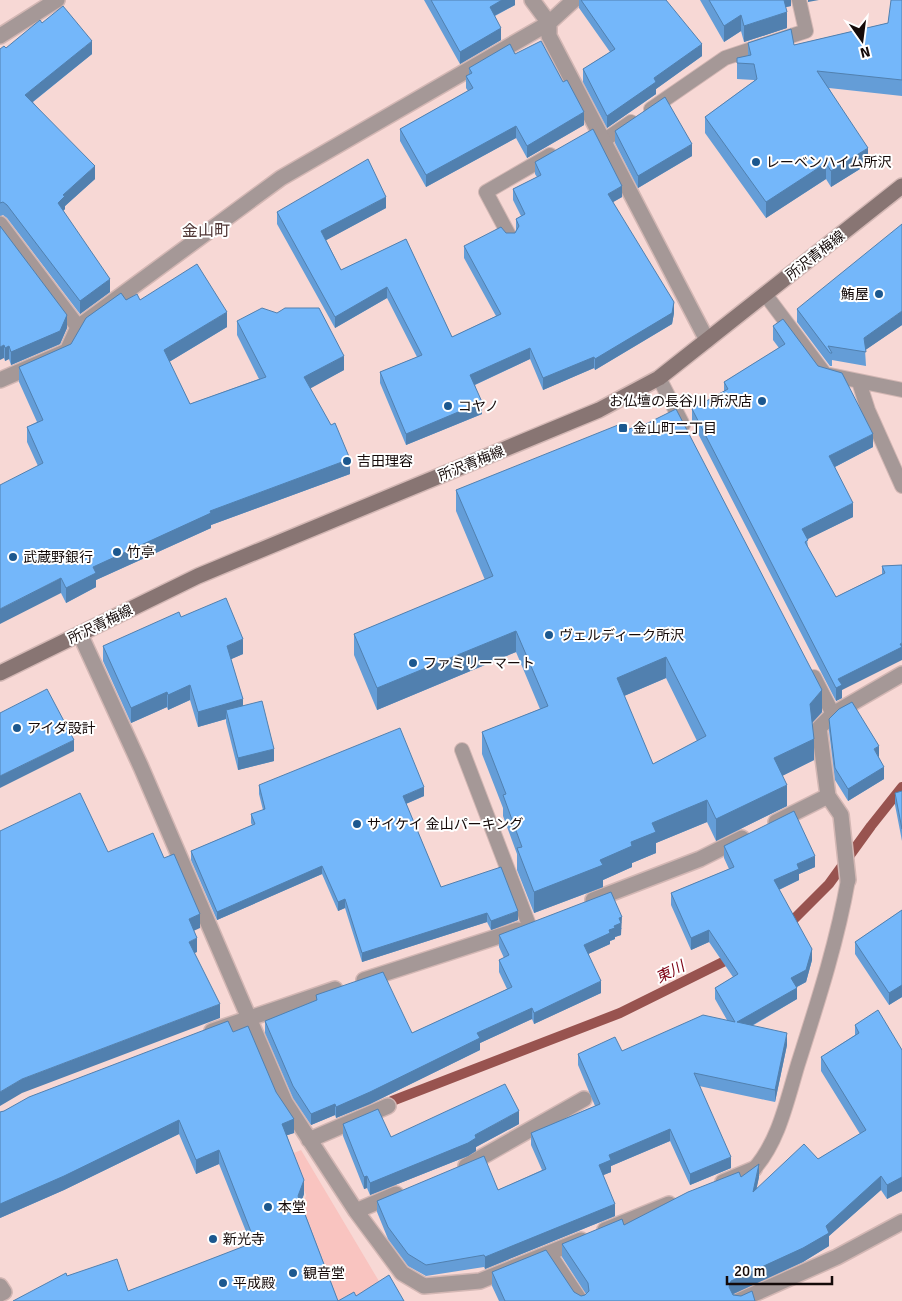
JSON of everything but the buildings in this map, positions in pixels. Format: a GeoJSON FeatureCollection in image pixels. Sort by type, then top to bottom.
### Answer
{"type":"FeatureCollection","features":[{"type":"Feature","properties":{"kind":"main road","name":"所沢青梅線"},"geometry":{"type":"LineString","coordinates":[[0,673],[234,560],[599,410],[659,378],[902,186]]}},
{"type":"Feature","properties":{"kind":"street"},"geometry":{"type":"LineString","coordinates":[[0,36],[58,0]]}},
{"type":"Feature","properties":{"kind":"street"},"geometry":{"type":"LineString","coordinates":[[532,0],[549,23],[549,36],[596,134],[707,340]]}},
{"type":"Feature","properties":{"kind":"street"},"geometry":{"type":"LineString","coordinates":[[0,380],[67,351],[78,327],[281,178],[549,23],[574,0]]}},
{"type":"Feature","properties":{"kind":"street"},"geometry":{"type":"LineString","coordinates":[[0,224],[78,327]]}},
{"type":"Feature","properties":{"kind":"street"},"geometry":{"type":"LineString","coordinates":[[80,634],[141,767],[285,1102],[356,1211],[402,1274],[424,1286],[480,1281],[683,1198]]}},
{"type":"Feature","properties":{"kind":"street"},"geometry":{"type":"LineString","coordinates":[[848,880],[841,815],[828,796],[819,728],[833,714],[902,674]]}},
{"type":"Feature","properties":{"kind":"street"},"geometry":{"type":"LineString","coordinates":[[583,904],[700,858],[828,796]]}},
{"type":"Feature","properties":{"kind":"street"},"geometry":{"type":"LineString","coordinates":[[201,1035],[248,1017],[499,937],[547,918]]}},
{"type":"Feature","properties":{"kind":"street"},"geometry":{"type":"LineString","coordinates":[[454,1171],[472,1164],[584,1099]]}},
{"type":"Feature","properties":{"kind":"street"},"geometry":{"type":"LineString","coordinates":[[307,1137],[388,1106]]}},
{"type":"Feature","properties":{"kind":"street"},"geometry":{"type":"LineString","coordinates":[[710,1188],[754,1169]]}},
{"type":"Feature","properties":{"kind":"street"},"geometry":{"type":"LineString","coordinates":[[356,1211],[409,1189]]}},
{"type":"Feature","properties":{"kind":"street"},"geometry":{"type":"LineString","coordinates":[[738,1301],[837,1256],[902,1222]]}},
{"type":"Feature","properties":{"kind":"street"},"geometry":{"type":"LineString","coordinates":[[0,1286],[4,1292],[0,1294]]}},
{"type":"Feature","properties":{"kind":"lane"},"geometry":{"type":"LineString","coordinates":[[596,134],[725,58],[806,31],[799,0]]}},
{"type":"Feature","properties":{"kind":"lane"},"geometry":{"type":"LineString","coordinates":[[510,237],[486,192],[562,148]]}},
{"type":"Feature","properties":{"kind":"lane"},"geometry":{"type":"LineString","coordinates":[[765,294],[825,374],[902,390]]}},
{"type":"Feature","properties":{"kind":"lane"},"geometry":{"type":"LineString","coordinates":[[659,378],[691,440]]}},
{"type":"Feature","properties":{"kind":"lane"},"geometry":{"type":"LineString","coordinates":[[859,382],[868,410],[902,486]]}},
{"type":"Feature","properties":{"kind":"lane"},"geometry":{"type":"LineString","coordinates":[[806,661],[833,714]]}},
{"type":"Feature","properties":{"kind":"lane"},"geometry":{"type":"LineString","coordinates":[[462,750],[529,925]]}},
{"type":"Feature","properties":{"kind":"lane"},"geometry":{"type":"LineString","coordinates":[[754,1169],[766,1156],[780,1121],[840,926],[848,880]]}},
{"type":"Feature","properties":{"kind":"lane"},"geometry":{"type":"LineString","coordinates":[[549,1253],[581,1301]]}},
{"type":"Feature","properties":{"kind":"shaded area"},"geometry":{"type":"Polygon","coordinates":[[[301,1150],[383,1288],[352,1301],[313,1301],[300,1216],[306,1195],[289,1155],[301,1150]]]}},
{"type":"Feature","properties":{"kind":"waterway","name":"東川"},"geometry":{"type":"LineString","coordinates":[[785,928],[829,884],[902,787]]}},
{"type":"Feature","properties":{"kind":"waterway","name":"東川"},"geometry":{"type":"LineString","coordinates":[[392,1101],[620,1013],[733,957]]}},
{"type":"Feature","properties":{"kind":"place","name":"レーベンハイム所沢"},"geometry":{"type":"Point","coordinates":[756,162]}},
{"type":"Feature","properties":{"kind":"place","name":"鮪屋"},"geometry":{"type":"Point","coordinates":[879,294]}},
{"type":"Feature","properties":{"kind":"place","name":"お仏壇の長谷川 所沢店"},"geometry":{"type":"Point","coordinates":[762,401]}},
{"type":"Feature","properties":{"kind":"place","name":"コヤノ"},"geometry":{"type":"Point","coordinates":[448,406]}},
{"type":"Feature","properties":{"kind":"place","name":"金山町二丁目"},"geometry":{"type":"Point","coordinates":[623,428]}},
{"type":"Feature","properties":{"kind":"place","name":"吉田理容"},"geometry":{"type":"Point","coordinates":[347,461]}},
{"type":"Feature","properties":{"kind":"place","name":"竹亭"},"geometry":{"type":"Point","coordinates":[117,552]}},
{"type":"Feature","properties":{"kind":"place","name":"武蔵野銀行"},"geometry":{"type":"Point","coordinates":[13,557]}},
{"type":"Feature","properties":{"kind":"place","name":"ヴェルディーク所沢"},"geometry":{"type":"Point","coordinates":[549,635]}},
{"type":"Feature","properties":{"kind":"place","name":"ファミリーマート"},"geometry":{"type":"Point","coordinates":[413,663]}},
{"type":"Feature","properties":{"kind":"place","name":"アイダ設計"},"geometry":{"type":"Point","coordinates":[17,728]}},
{"type":"Feature","properties":{"kind":"place","name":"サイケイ 金山パーキング"},"geometry":{"type":"Point","coordinates":[357,824]}},
{"type":"Feature","properties":{"kind":"place","name":"本堂"},"geometry":{"type":"Point","coordinates":[268,1207]}},
{"type":"Feature","properties":{"kind":"place","name":"新光寺"},"geometry":{"type":"Point","coordinates":[213,1239]}},
{"type":"Feature","properties":{"kind":"place","name":"観音堂"},"geometry":{"type":"Point","coordinates":[293,1273]}},
{"type":"Feature","properties":{"kind":"place","name":"平成殿"},"geometry":{"type":"Point","coordinates":[223,1283]}},
{"type":"Feature","properties":{"kind":"district","name":"金山町"},"geometry":{"type":"Point","coordinates":[206,230]}}]}
